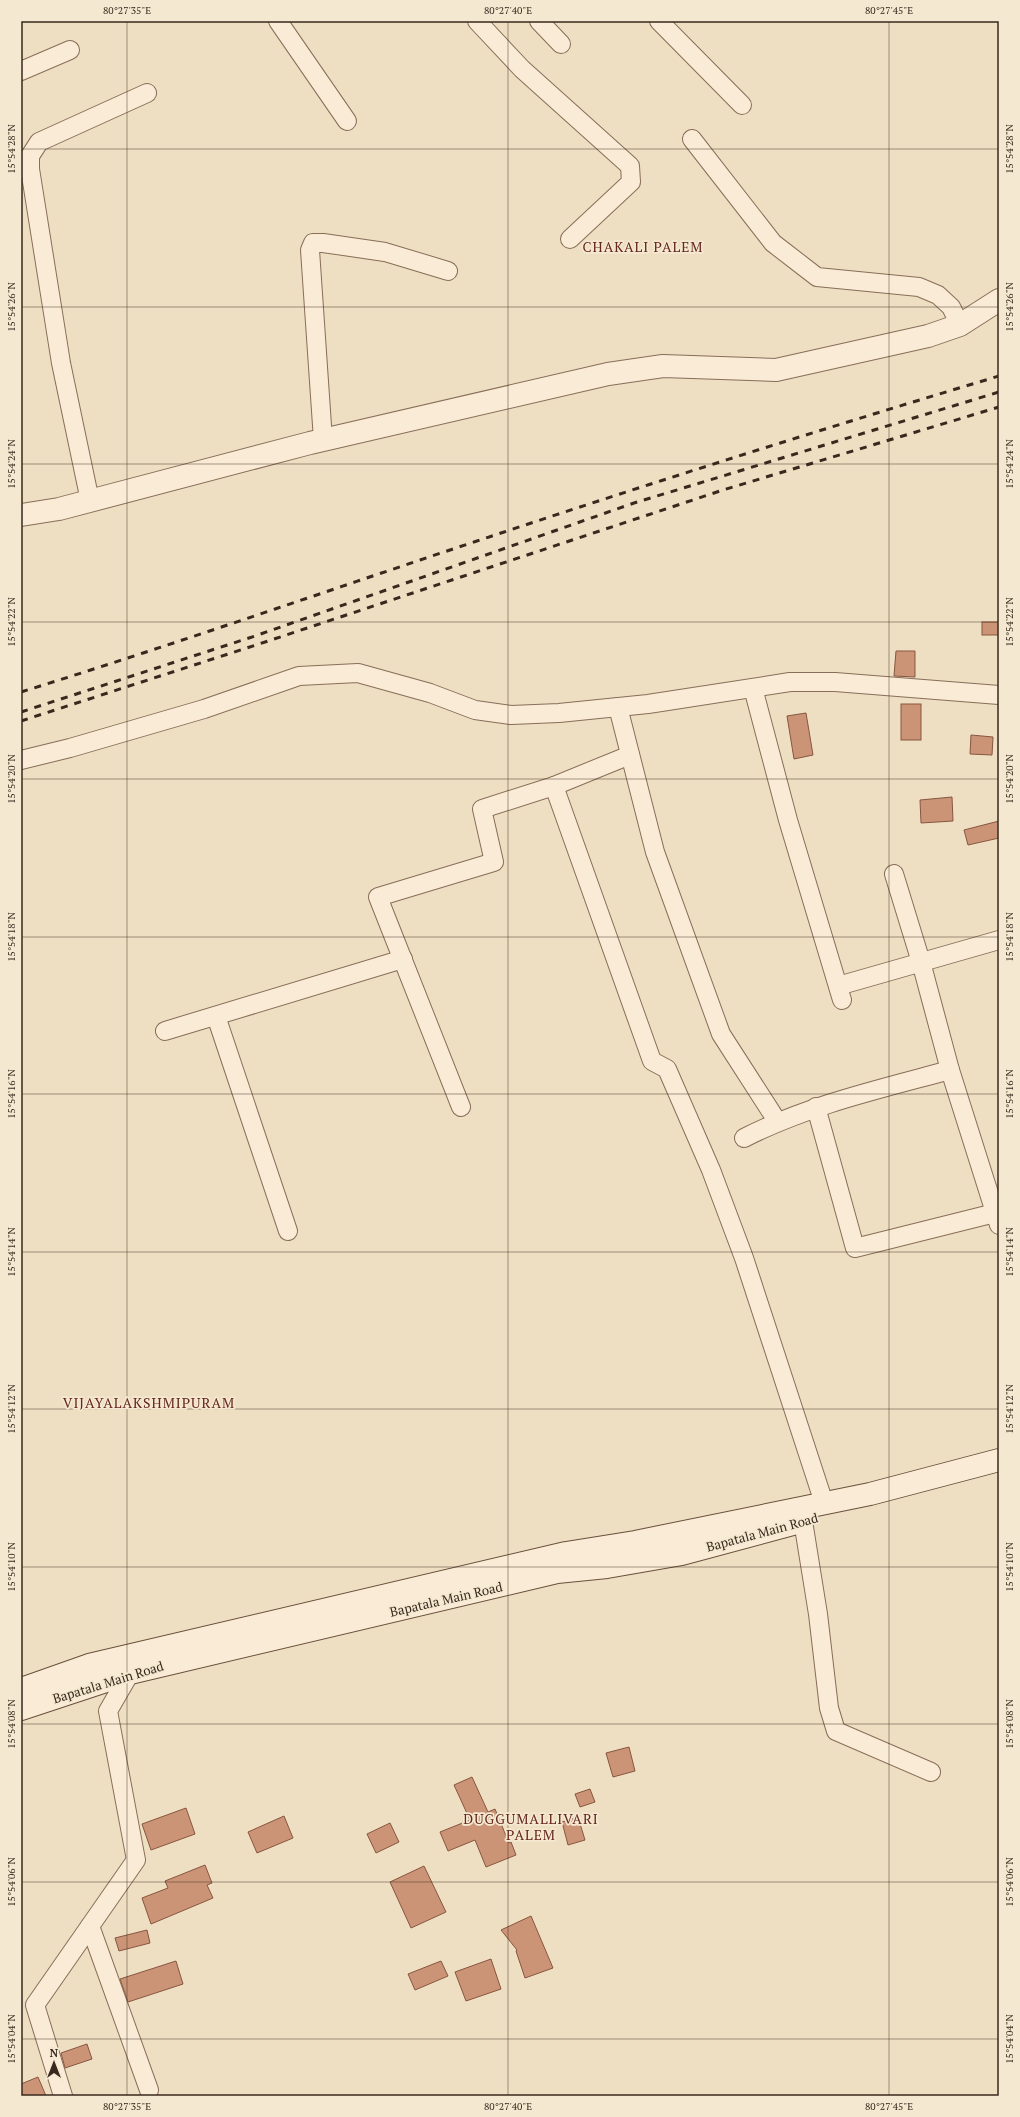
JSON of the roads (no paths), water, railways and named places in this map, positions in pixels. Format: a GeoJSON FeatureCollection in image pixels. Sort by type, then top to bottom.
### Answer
{"type":"FeatureCollection","features":[{"type":"Feature","properties":{"kind":"main road"},"geometry":{"type":"LineString","coordinates":[[21,515],[90,501],[323,440],[608,374],[662,366],[776,370],[928,336],[960,325],[999,300]]}},
{"type":"Feature","properties":{"kind":"main road","name":"Bapatala Main Road"},"geometry":{"type":"LineString","coordinates":[[21,1709],[130,1673],[557,1572],[607,1567],[682,1554],[800,1515],[824,1503],[870,1494],[999,1460]]}},
{"type":"Feature","properties":{"kind":"main road","name":"Bapatala Main Road"},"geometry":{"type":"LineString","coordinates":[[21,1689],[89,1665],[566,1553],[800,1515],[846,1510],[870,1494]]}},
{"type":"Feature","properties":{"kind":"street"},"geometry":{"type":"LineString","coordinates":[[278,21],[347,121]]}},
{"type":"Feature","properties":{"kind":"street"},"geometry":{"type":"LineString","coordinates":[[477,21],[522,69],[630,166],[631,182],[570,239]]}},
{"type":"Feature","properties":{"kind":"street"},"geometry":{"type":"LineString","coordinates":[[539,21],[561,44]]}},
{"type":"Feature","properties":{"kind":"street"},"geometry":{"type":"LineString","coordinates":[[659,21],[742,105]]}},
{"type":"Feature","properties":{"kind":"street"},"geometry":{"type":"LineString","coordinates":[[21,71],[70,50]]}},
{"type":"Feature","properties":{"kind":"street"},"geometry":{"type":"LineString","coordinates":[[90,501],[61,362],[30,169],[30,156],[39,142],[147,93]]}},
{"type":"Feature","properties":{"kind":"street"},"geometry":{"type":"LineString","coordinates":[[692,139],[773,244],[817,277],[919,287],[938,295],[951,307],[960,325]]}},
{"type":"Feature","properties":{"kind":"street"},"geometry":{"type":"LineString","coordinates":[[323,440],[310,250],[313,243],[323,243],[385,252],[448,271]]}},
{"type":"Feature","properties":{"kind":"street"},"geometry":{"type":"LineString","coordinates":[[21,760],[70,748],[204,709],[299,676],[358,673],[430,692],[475,710],[511,715],[559,713],[618,707],[790,682],[834,682],[999,695]]}},
{"type":"Feature","properties":{"kind":"street"},"geometry":{"type":"LineString","coordinates":[[753,688],[788,820],[840,993],[921,962],[999,940]]}},
{"type":"Feature","properties":{"kind":"street"},"geometry":{"type":"LineString","coordinates":[[618,707],[655,852],[721,1034],[777,1121]]}},
{"type":"Feature","properties":{"kind":"street"},"geometry":{"type":"LineString","coordinates":[[461,1107],[378,897],[494,862],[482,809],[554,786],[630,755]]}},
{"type":"Feature","properties":{"kind":"street"},"geometry":{"type":"LineString","coordinates":[[554,786],[652,1061],[667,1069],[710,1170],[741,1250],[824,1503]]}},
{"type":"Feature","properties":{"kind":"street"},"geometry":{"type":"LineString","coordinates":[[816,1107],[855,1248],[998,1216],[950,1070],[921,962],[894,874]]}},
{"type":"Feature","properties":{"kind":"street"},"geometry":{"type":"LineString","coordinates":[[165,1031],[403,959]]}},
{"type":"Feature","properties":{"kind":"street"},"geometry":{"type":"LineString","coordinates":[[216,1016],[288,1231]]}},
{"type":"Feature","properties":{"kind":"street"},"geometry":{"type":"LineString","coordinates":[[744,1138],[777,1121],[816,1107],[950,1070]]}},
{"type":"Feature","properties":{"kind":"street"},"geometry":{"type":"LineString","coordinates":[[800,1515],[818,1614],[829,1708],[836,1731],[931,1772]]}},
{"type":"Feature","properties":{"kind":"street"},"geometry":{"type":"LineString","coordinates":[[63,2096],[35,2005],[136,1860],[108,1711],[130,1673]]}},
{"type":"Feature","properties":{"kind":"street"},"geometry":{"type":"LineString","coordinates":[[90,1926],[149,2090]]}},
{"type":"Feature","properties":{"kind":"railway"},"geometry":{"type":"LineString","coordinates":[[21,692],[198,635],[618,495],[808,434],[999,376]]}},
{"type":"Feature","properties":{"kind":"railway"},"geometry":{"type":"LineString","coordinates":[[21,712],[255,636],[634,503],[999,392]]}},
{"type":"Feature","properties":{"kind":"railway"},"geometry":{"type":"LineString","coordinates":[[21,721],[256,645],[723,490],[999,407]]}},
{"type":"Feature","properties":{"kind":"district","name":"CHAKALI PALEM"},"geometry":{"type":"Point","coordinates":[643,246]}},
{"type":"Feature","properties":{"kind":"district","name":"VIJAYALAKSHMIPURAM"},"geometry":{"type":"Point","coordinates":[149,1402]}},
{"type":"Feature","properties":{"kind":"district","name":"DUGGUMALLIVARI PALEM"},"geometry":{"type":"Point","coordinates":[531,1826]}}]}
